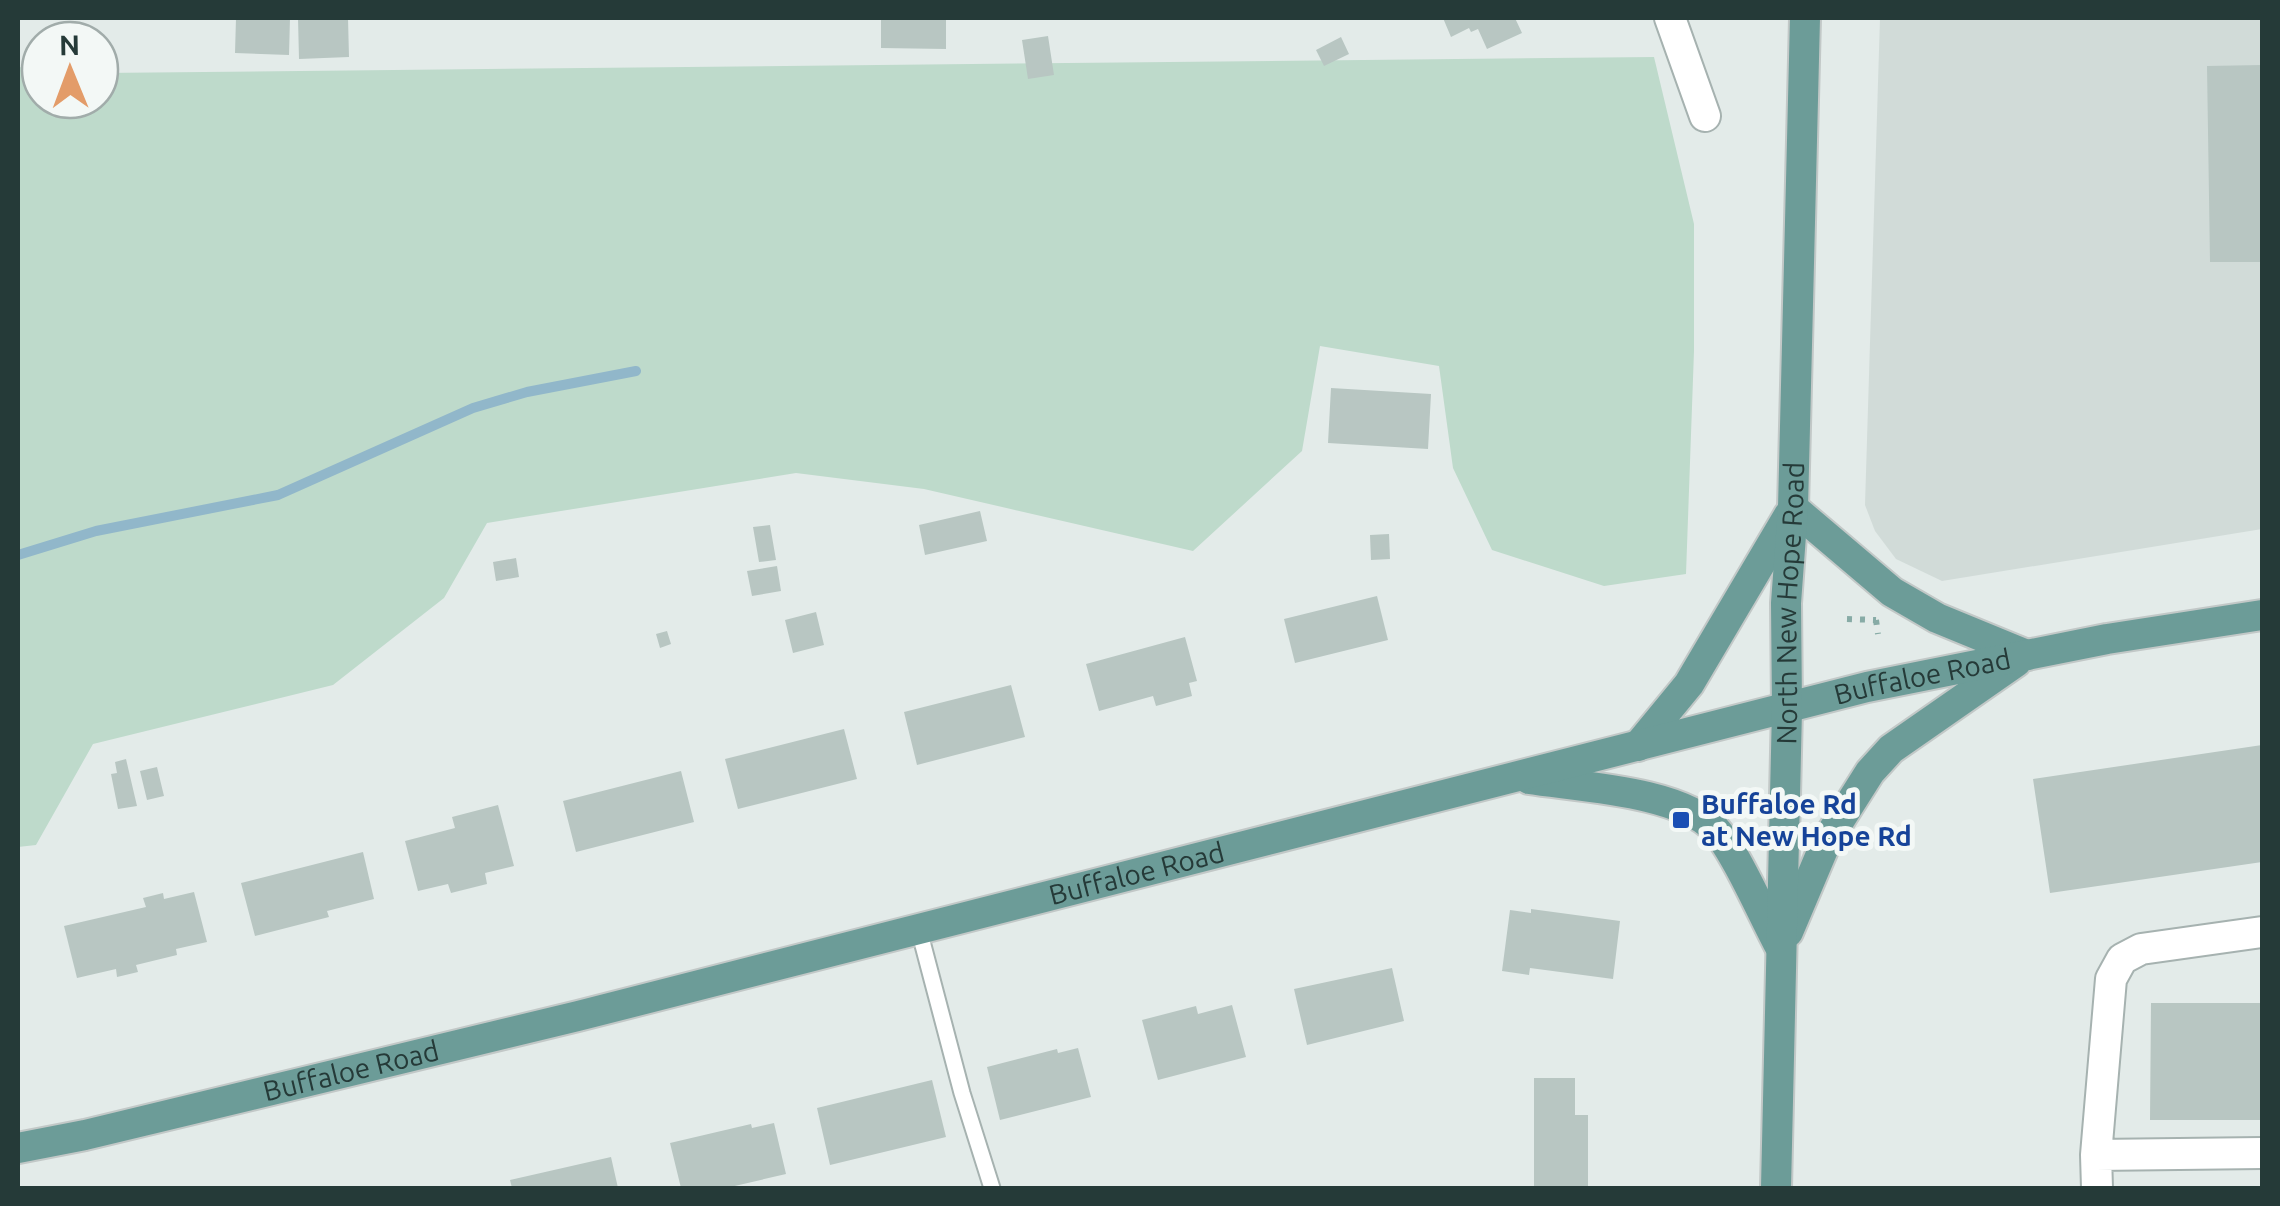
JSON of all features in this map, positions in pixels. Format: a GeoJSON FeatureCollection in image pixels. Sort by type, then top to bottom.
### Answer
{"type":"FeatureCollection","features":[{"type":"Feature","properties":{"kind":"main road","name":"North New Hope Road"},"geometry":{"type":"LineString","coordinates":[[1776,1188],[1786,603],[1793,508],[1805,18]]}},
{"type":"Feature","properties":{"kind":"main road"},"geometry":{"type":"LineString","coordinates":[[1638,746],[1689,684],[1793,508],[1892,592],[1937,618],[2027,655]]}},
{"type":"Feature","properties":{"kind":"main road","name":"Buffaloe Road"},"geometry":{"type":"LineString","coordinates":[[18,1148],[578,1016],[1904,679],[2262,616]]}},
{"type":"Feature","properties":{"kind":"main road"},"geometry":{"type":"LineString","coordinates":[[1781,948],[1827,840],[1870,772],[1891,749],[2027,655]]}},
{"type":"Feature","properties":{"kind":"main road"},"geometry":{"type":"LineString","coordinates":[[1518,777],[1668,801],[1700,816],[1718,832],[1781,948]]}},
{"type":"Feature","properties":{"kind":"street"},"geometry":{"type":"LineString","coordinates":[[1670,18],[1704,116]]}},
{"type":"Feature","properties":{"kind":"street"},"geometry":{"type":"LineString","coordinates":[[2097,1188],[2096,1155],[2110,978],[2122,959],[2141,950],[2262,932]]}},
{"type":"Feature","properties":{"kind":"street"},"geometry":{"type":"LineString","coordinates":[[2096,1155],[2262,1153]]}},
{"type":"Feature","properties":{"kind":"lane"},"geometry":{"type":"LineString","coordinates":[[918,930],[992,1188]]}},
{"type":"Feature","properties":{"kind":"path"},"geometry":{"type":"LineString","coordinates":[[1876,620],[1878,634]]}},
{"type":"Feature","properties":{"kind":"shaded area"},"geometry":{"type":"Polygon","coordinates":[[[1880,18],[2262,18],[2262,529],[1942,581],[1896,559],[1875,531],[1865,505],[1880,18]]]}},
{"type":"Feature","properties":{"kind":"green space"},"geometry":{"type":"Polygon","coordinates":[[[1654,57],[1694,224],[1686,574],[1604,586],[1492,550],[1453,468],[1439,366],[1320,346],[1302,451],[1193,551],[924,489],[796,473],[487,523],[444,598],[333,685],[93,744],[36,845],[18,847],[18,67],[20,120],[120,120],[120,73],[1654,57]]]}},
{"type":"Feature","properties":{"kind":"building"},"geometry":{"type":"Polygon","coordinates":[[[236,18],[290,18],[289,55],[235,53],[236,18]]]}},
{"type":"Feature","properties":{"kind":"building"},"geometry":{"type":"Polygon","coordinates":[[[298,18],[348,18],[349,57],[299,59],[298,18]]]}},
{"type":"Feature","properties":{"kind":"building"},"geometry":{"type":"Polygon","coordinates":[[[881,18],[946,18],[946,49],[881,48],[881,18]]]}},
{"type":"Feature","properties":{"kind":"building"},"geometry":{"type":"Polygon","coordinates":[[[1443,18],[1515,18],[1522,33],[1487,49],[1478,29],[1471,32],[1469,28],[1451,37],[1443,18]]]}},
{"type":"Feature","properties":{"kind":"building"},"geometry":{"type":"Polygon","coordinates":[[[1048,36],[1054,75],[1028,79],[1022,40],[1048,36]]]}},
{"type":"Feature","properties":{"kind":"building"},"geometry":{"type":"Polygon","coordinates":[[[1341,37],[1349,54],[1324,66],[1316,50],[1341,37]]]}},
{"type":"Feature","properties":{"kind":"building"},"geometry":{"type":"Polygon","coordinates":[[[2262,65],[2262,262],[2210,262],[2207,66],[2262,65]]]}},
{"type":"Feature","properties":{"kind":"building"},"geometry":{"type":"Polygon","coordinates":[[[1331,388],[1431,394],[1428,449],[1328,443],[1331,388]]]}},
{"type":"Feature","properties":{"kind":"building"},"geometry":{"type":"Polygon","coordinates":[[[980,511],[987,541],[925,555],[919,525],[980,511]]]}},
{"type":"Feature","properties":{"kind":"building"},"geometry":{"type":"Polygon","coordinates":[[[770,525],[776,560],[759,562],[753,527],[770,525]]]}},
{"type":"Feature","properties":{"kind":"building"},"geometry":{"type":"Polygon","coordinates":[[[1389,534],[1390,559],[1371,560],[1370,535],[1389,534]]]}},
{"type":"Feature","properties":{"kind":"building"},"geometry":{"type":"Polygon","coordinates":[[[516,558],[519,577],[496,581],[493,562],[516,558]]]}},
{"type":"Feature","properties":{"kind":"building"},"geometry":{"type":"Polygon","coordinates":[[[777,566],[781,591],[752,596],[747,571],[777,566]]]}},
{"type":"Feature","properties":{"kind":"building"},"geometry":{"type":"Polygon","coordinates":[[[1377,596],[1388,640],[1295,663],[1284,619],[1377,596]]]}},
{"type":"Feature","properties":{"kind":"building"},"geometry":{"type":"Polygon","coordinates":[[[816,612],[824,645],[793,653],[785,620],[816,612]]]}},
{"type":"Feature","properties":{"kind":"building"},"geometry":{"type":"Polygon","coordinates":[[[667,631],[671,644],[660,648],[656,634],[667,631]]]}},
{"type":"Feature","properties":{"kind":"building"},"geometry":{"type":"Polygon","coordinates":[[[1185,637],[1197,681],[1189,683],[1192,696],[1156,706],[1153,696],[1099,711],[1086,664],[1185,637]]]}},
{"type":"Feature","properties":{"kind":"building"},"geometry":{"type":"Polygon","coordinates":[[[1011,685],[1025,737],[917,765],[904,712],[1011,685]]]}},
{"type":"Feature","properties":{"kind":"building"},"geometry":{"type":"Polygon","coordinates":[[[844,729],[857,779],[738,809],[725,759],[844,729]]]}},
{"type":"Feature","properties":{"kind":"building"},"geometry":{"type":"Polygon","coordinates":[[[2262,745],[2262,862],[2050,893],[2033,779],[2262,745]]]}},
{"type":"Feature","properties":{"kind":"building"},"geometry":{"type":"Polygon","coordinates":[[[126,759],[137,806],[118,809],[111,774],[117,773],[115,762],[126,759]]]}},
{"type":"Feature","properties":{"kind":"building"},"geometry":{"type":"Polygon","coordinates":[[[157,767],[164,796],[147,800],[140,771],[157,767]]]}},
{"type":"Feature","properties":{"kind":"building"},"geometry":{"type":"Polygon","coordinates":[[[681,771],[694,822],[576,852],[563,801],[681,771]]]}},
{"type":"Feature","properties":{"kind":"building"},"geometry":{"type":"Polygon","coordinates":[[[498,805],[514,866],[485,873],[487,884],[451,893],[448,884],[418,891],[405,841],[455,828],[452,817],[498,805]]]}},
{"type":"Feature","properties":{"kind":"building"},"geometry":{"type":"Polygon","coordinates":[[[363,852],[374,899],[327,911],[329,917],[255,936],[241,883],[363,852]]]}},
{"type":"Feature","properties":{"kind":"building"},"geometry":{"type":"Polygon","coordinates":[[[194,892],[207,942],[176,949],[177,955],[136,965],[138,972],[117,977],[116,969],[77,978],[64,926],[146,907],[143,898],[163,893],[164,899],[194,892]]]}},
{"type":"Feature","properties":{"kind":"building"},"geometry":{"type":"Polygon","coordinates":[[[1531,909],[1620,921],[1613,979],[1530,968],[1529,975],[1502,971],[1510,910],[1531,913],[1531,909]]]}},
{"type":"Feature","properties":{"kind":"building"},"geometry":{"type":"Polygon","coordinates":[[[1392,968],[1404,1021],[1307,1045],[1294,989],[1392,968]]]}},
{"type":"Feature","properties":{"kind":"building"},"geometry":{"type":"Polygon","coordinates":[[[2151,1003],[2262,1003],[2262,1120],[2150,1120],[2151,1003]]]}},
{"type":"Feature","properties":{"kind":"building"},"geometry":{"type":"Polygon","coordinates":[[[1232,1005],[1246,1057],[1158,1080],[1142,1020],[1196,1006],[1198,1014],[1232,1005]]]}},
{"type":"Feature","properties":{"kind":"building"},"geometry":{"type":"Polygon","coordinates":[[[1078,1048],[1091,1097],[1000,1120],[987,1067],[1057,1049],[1058,1053],[1078,1048]]]}},
{"type":"Feature","properties":{"kind":"building"},"geometry":{"type":"Polygon","coordinates":[[[1534,1078],[1575,1078],[1575,1115],[1588,1115],[1588,1188],[1534,1188],[1534,1078]]]}},
{"type":"Feature","properties":{"kind":"building"},"geometry":{"type":"Polygon","coordinates":[[[932,1080],[946,1137],[830,1165],[817,1108],[932,1080]]]}},
{"type":"Feature","properties":{"kind":"building"},"geometry":{"type":"Polygon","coordinates":[[[774,1123],[786,1174],[726,1188],[681,1188],[670,1143],[751,1124],[752,1128],[774,1123]]]}},
{"type":"Feature","properties":{"kind":"building"},"geometry":{"type":"Polygon","coordinates":[[[611,1157],[618,1188],[512,1188],[510,1180],[611,1157]]]}},
{"type":"Feature","properties":{"kind":"waterway"},"geometry":{"type":"LineString","coordinates":[[18,555],[96,531],[278,495],[473,408],[527,392],[636,371]]}},
{"type":"Feature","properties":{"kind":"place","name":"Buffaloe Rd at New Hope Rd"},"geometry":{"type":"Point","coordinates":[1681,820]}}]}
